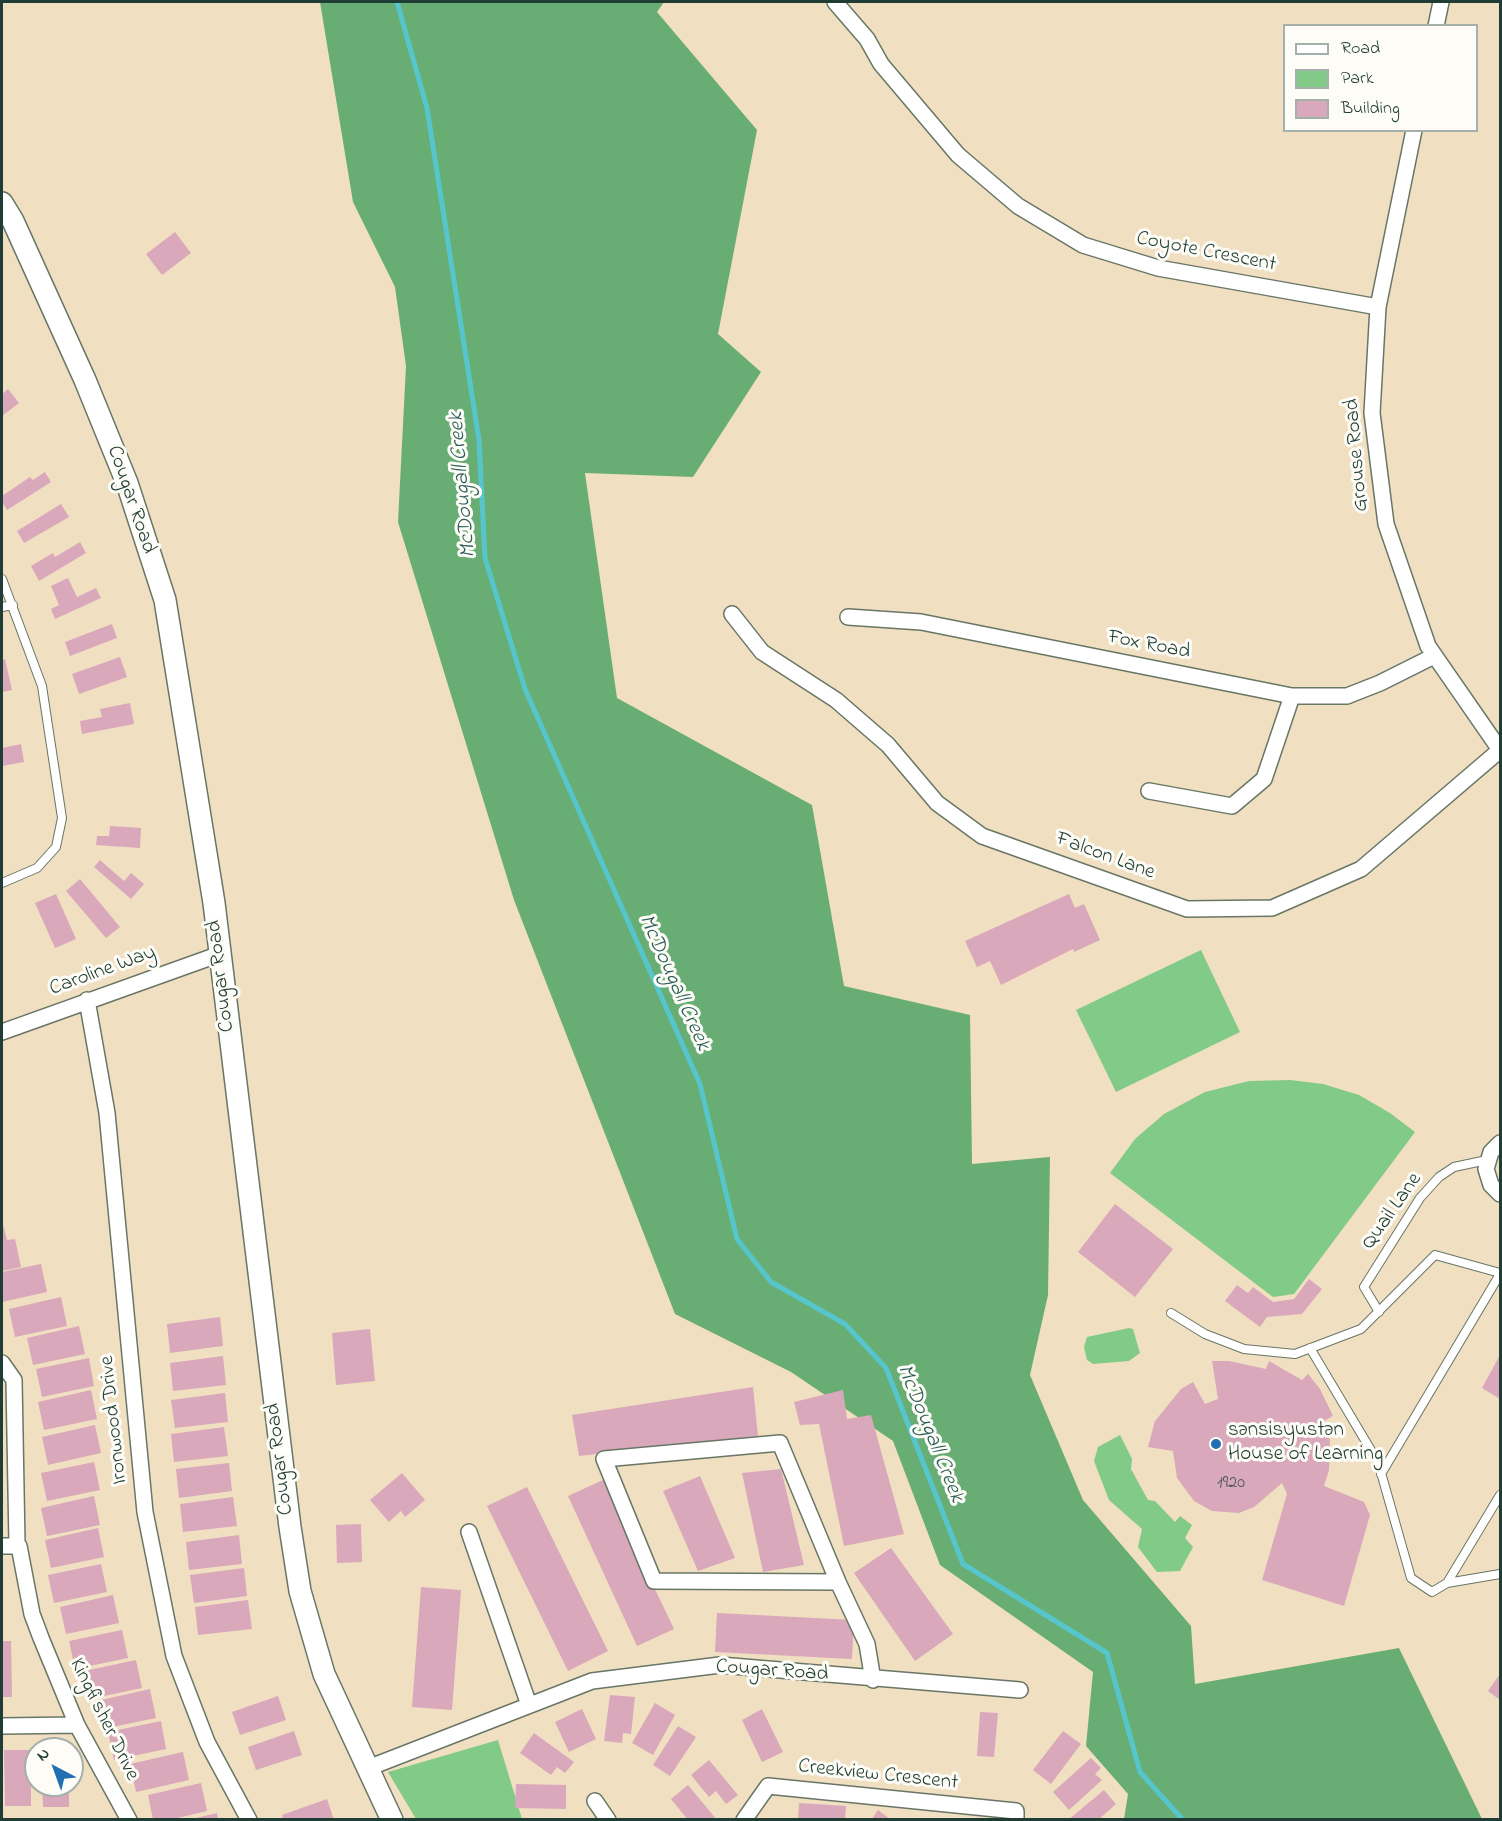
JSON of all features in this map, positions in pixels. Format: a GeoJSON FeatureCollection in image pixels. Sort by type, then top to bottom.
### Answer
{"type":"FeatureCollection","features":[{"type":"Feature","properties":{"kind":"street","name":"Coyote Crescent"},"geometry":{"type":"LineString","coordinates":[[835,2],[867,39],[881,64],[958,155],[1018,206],[1083,245],[1158,268],[1378,307]]}},
{"type":"Feature","properties":{"kind":"street"},"geometry":{"type":"LineString","coordinates":[[1436,24],[1441,2]]}},
{"type":"Feature","properties":{"kind":"street","name":"Grouse Road"},"geometry":{"type":"LineString","coordinates":[[1414,132],[1378,307],[1372,413],[1386,524],[1428,646],[1500,750]]}},
{"type":"Feature","properties":{"kind":"street","name":"Cougar Road"},"geometry":{"type":"LineString","coordinates":[[2,203],[13,221],[85,380],[127,483],[165,600],[220,954],[290,1527],[300,1591],[324,1674],[392,1820]]}},
{"type":"Feature","properties":{"kind":"street","name":"Falcon Lane"},"geometry":{"type":"LineString","coordinates":[[732,614],[762,651],[836,700],[888,745],[937,803],[982,836],[1187,909],[1272,908],[1361,869],[1500,750]]}},
{"type":"Feature","properties":{"kind":"street","name":"Fox Road"},"geometry":{"type":"LineString","coordinates":[[848,617],[921,622],[1292,696],[1347,696],[1380,683],[1434,656]]}},
{"type":"Feature","properties":{"kind":"street"},"geometry":{"type":"LineString","coordinates":[[1149,791],[1232,806],[1264,779],[1292,696]]}},
{"type":"Feature","properties":{"kind":"street","name":"Caroline Way"},"geometry":{"type":"LineString","coordinates":[[2,1032],[220,954]]}},
{"type":"Feature","properties":{"kind":"street","name":"Ironwood Drive"},"geometry":{"type":"LineString","coordinates":[[87,1000],[107,1113],[150,1535],[174,1656],[207,1742],[249,1820]]}},
{"type":"Feature","properties":{"kind":"street"},"geometry":{"type":"LineString","coordinates":[[1500,1143],[1487,1160],[1487,1178],[1500,1194]]}},
{"type":"Feature","properties":{"kind":"street"},"geometry":{"type":"LineString","coordinates":[[2,1363],[14,1380],[9,1545]]}},
{"type":"Feature","properties":{"kind":"street"},"geometry":{"type":"LineString","coordinates":[[838,1582],[654,1581],[604,1459],[780,1443],[838,1582],[867,1644],[873,1680]]}},
{"type":"Feature","properties":{"kind":"street"},"geometry":{"type":"LineString","coordinates":[[469,1532],[529,1705]]}},
{"type":"Feature","properties":{"kind":"street","name":"Kingfisher Drive"},"geometry":{"type":"LineString","coordinates":[[9,1545],[19,1546],[32,1614],[77,1725],[129,1820]]}},
{"type":"Feature","properties":{"kind":"street","name":"Cougar Road"},"geometry":{"type":"LineString","coordinates":[[368,1768],[592,1681],[720,1665],[873,1680],[1020,1690]]}},
{"type":"Feature","properties":{"kind":"street"},"geometry":{"type":"LineString","coordinates":[[2,1726],[77,1725]]}},
{"type":"Feature","properties":{"kind":"street","name":"Creekview Crescent"},"geometry":{"type":"LineString","coordinates":[[744,1820],[768,1786],[1016,1811],[1016,1820]]}},
{"type":"Feature","properties":{"kind":"street"},"geometry":{"type":"LineString","coordinates":[[595,1802],[608,1820]]}},
{"type":"Feature","properties":{"kind":"lane"},"geometry":{"type":"LineString","coordinates":[[2,579],[42,686],[62,818],[56,847],[37,868],[2,883]]}},
{"type":"Feature","properties":{"kind":"lane"},"geometry":{"type":"LineString","coordinates":[[2,607],[13,605]]}},
{"type":"Feature","properties":{"kind":"lane","name":"Quail Lane"},"geometry":{"type":"LineString","coordinates":[[1379,1312],[1364,1287],[1420,1198],[1439,1177],[1454,1167],[1487,1160]]}},
{"type":"Feature","properties":{"kind":"lane"},"geometry":{"type":"LineString","coordinates":[[1172,1313],[1205,1334],[1244,1349],[1295,1354],[1361,1329],[1435,1255],[1500,1274],[1478,1316],[1381,1474]]}},
{"type":"Feature","properties":{"kind":"lane"},"geometry":{"type":"LineString","coordinates":[[1310,1348],[1378,1462],[1411,1578],[1432,1592],[1447,1583],[1500,1574]]}},
{"type":"Feature","properties":{"kind":"lane"},"geometry":{"type":"LineString","coordinates":[[1447,1583],[1500,1495]]}},
{"type":"Feature","properties":{"kind":"green space"},"geometry":{"type":"Polygon","coordinates":[[[320,2],[664,2],[657,12],[757,130],[718,334],[761,372],[693,477],[585,473],[617,698],[812,805],[844,986],[970,1015],[972,1164],[1050,1157],[1048,1295],[1030,1375],[1083,1500],[1191,1626],[1195,1684],[1399,1648],[1482,1819],[1124,1819],[1128,1794],[1086,1746],[1093,1672],[940,1565],[893,1441],[791,1372],[675,1314],[514,900],[398,522],[406,366],[395,287],[353,202],[320,2]]]}},
{"type":"Feature","properties":{"kind":"green space"},"geometry":{"type":"Polygon","coordinates":[[[1201,950],[1240,1032],[1116,1092],[1076,1010],[1201,950]]]}},
{"type":"Feature","properties":{"kind":"green space"},"geometry":{"type":"Polygon","coordinates":[[[1290,1080],[1323,1084],[1359,1095],[1390,1113],[1415,1132],[1294,1294],[1273,1297],[1110,1173],[1135,1139],[1164,1114],[1205,1092],[1249,1081],[1290,1080]]]}},
{"type":"Feature","properties":{"kind":"green space"},"geometry":{"type":"Polygon","coordinates":[[[1133,1329],[1140,1353],[1129,1361],[1093,1364],[1087,1360],[1084,1347],[1087,1337],[1133,1329]]]}},
{"type":"Feature","properties":{"kind":"green space"},"geometry":{"type":"Polygon","coordinates":[[[1120,1435],[1132,1459],[1131,1469],[1148,1500],[1155,1501],[1175,1522],[1180,1516],[1192,1525],[1185,1538],[1193,1547],[1180,1571],[1157,1572],[1138,1547],[1142,1529],[1109,1500],[1094,1461],[1098,1447],[1120,1435]]]}},
{"type":"Feature","properties":{"kind":"green space"},"geometry":{"type":"Polygon","coordinates":[[[498,1740],[522,1819],[416,1819],[388,1772],[498,1740]]]}},
{"type":"Feature","properties":{"kind":"building"},"geometry":{"type":"Polygon","coordinates":[[[175,232],[191,253],[162,275],[146,254],[175,232]]]}},
{"type":"Feature","properties":{"kind":"building"},"geometry":{"type":"Polygon","coordinates":[[[8,389],[19,403],[2,416],[2,394],[8,389]]]}},
{"type":"Feature","properties":{"kind":"building"},"geometry":{"type":"Polygon","coordinates":[[[45,472],[51,482],[7,510],[2,502],[2,496],[30,477],[33,480],[45,472]]]}},
{"type":"Feature","properties":{"kind":"building"},"geometry":{"type":"Polygon","coordinates":[[[61,504],[69,517],[24,543],[17,531],[61,504]]]}},
{"type":"Feature","properties":{"kind":"building"},"geometry":{"type":"Polygon","coordinates":[[[80,542],[86,553],[39,581],[31,566],[53,553],[55,557],[80,542]]]}},
{"type":"Feature","properties":{"kind":"building"},"geometry":{"type":"Polygon","coordinates":[[[68,578],[77,597],[96,588],[101,598],[55,619],[51,609],[59,605],[51,586],[68,578]]]}},
{"type":"Feature","properties":{"kind":"building"},"geometry":{"type":"Polygon","coordinates":[[[112,624],[117,638],[70,656],[65,642],[112,624]]]}},
{"type":"Feature","properties":{"kind":"building"},"geometry":{"type":"Polygon","coordinates":[[[120,657],[127,677],[79,694],[72,674],[120,657]]]}},
{"type":"Feature","properties":{"kind":"building"},"geometry":{"type":"Polygon","coordinates":[[[5,659],[12,690],[2,692],[2,660],[5,659]]]}},
{"type":"Feature","properties":{"kind":"building"},"geometry":{"type":"Polygon","coordinates":[[[130,703],[134,724],[82,734],[80,721],[102,717],[100,709],[130,703]]]}},
{"type":"Feature","properties":{"kind":"building"},"geometry":{"type":"Polygon","coordinates":[[[21,744],[24,762],[2,766],[2,748],[21,744]]]}},
{"type":"Feature","properties":{"kind":"building"},"geometry":{"type":"Polygon","coordinates":[[[110,826],[141,828],[140,848],[96,845],[97,836],[109,836],[110,826]]]}},
{"type":"Feature","properties":{"kind":"building"},"geometry":{"type":"Polygon","coordinates":[[[100,860],[124,881],[131,873],[144,884],[131,899],[94,867],[100,860]]]}},
{"type":"Feature","properties":{"kind":"building"},"geometry":{"type":"Polygon","coordinates":[[[80,879],[120,927],[106,938],[66,891],[80,879]]]}},
{"type":"Feature","properties":{"kind":"building"},"geometry":{"type":"Polygon","coordinates":[[[56,894],[76,939],[55,948],[35,903],[56,894]]]}},
{"type":"Feature","properties":{"kind":"building"},"geometry":{"type":"Polygon","coordinates":[[[1069,894],[1075,908],[1084,904],[1100,940],[1074,952],[1073,949],[1001,985],[990,961],[977,967],[965,941],[1069,894]]]}},
{"type":"Feature","properties":{"kind":"building"},"geometry":{"type":"Polygon","coordinates":[[[1115,1204],[1173,1249],[1135,1297],[1078,1252],[1115,1204]]]}},
{"type":"Feature","properties":{"kind":"building"},"geometry":{"type":"Polygon","coordinates":[[[2,1220],[7,1240],[15,1239],[21,1267],[2,1271],[2,1220]]]}},
{"type":"Feature","properties":{"kind":"building"},"geometry":{"type":"Polygon","coordinates":[[[41,1264],[47,1292],[2,1302],[2,1272],[41,1264]]]}},
{"type":"Feature","properties":{"kind":"building"},"geometry":{"type":"Polygon","coordinates":[[[1309,1279],[1322,1289],[1302,1314],[1267,1317],[1260,1327],[1225,1301],[1237,1285],[1248,1293],[1253,1287],[1273,1302],[1294,1299],[1309,1279]]]}},
{"type":"Feature","properties":{"kind":"building"},"geometry":{"type":"Polygon","coordinates":[[[61,1297],[67,1326],[15,1337],[9,1309],[61,1297]]]}},
{"type":"Feature","properties":{"kind":"building"},"geometry":{"type":"Polygon","coordinates":[[[220,1317],[223,1346],[170,1353],[167,1324],[220,1317]]]}},
{"type":"Feature","properties":{"kind":"building"},"geometry":{"type":"Polygon","coordinates":[[[79,1326],[85,1354],[33,1365],[27,1338],[79,1326]]]}},
{"type":"Feature","properties":{"kind":"building"},"geometry":{"type":"Polygon","coordinates":[[[370,1329],[375,1381],[336,1385],[332,1333],[370,1329]]]}},
{"type":"Feature","properties":{"kind":"building"},"geometry":{"type":"Polygon","coordinates":[[[1500,1355],[1500,1399],[1482,1388],[1500,1355]]]}},
{"type":"Feature","properties":{"kind":"building"},"geometry":{"type":"Polygon","coordinates":[[[223,1356],[226,1385],[173,1391],[170,1363],[223,1356]]]}},
{"type":"Feature","properties":{"kind":"building"},"geometry":{"type":"Polygon","coordinates":[[[89,1358],[94,1386],[42,1397],[36,1369],[89,1358]]]}},
{"type":"Feature","properties":{"kind":"building"},"geometry":{"type":"Polygon","coordinates":[[[1212,1361],[1229,1361],[1266,1369],[1269,1361],[1302,1380],[1308,1374],[1320,1389],[1333,1416],[1324,1421],[1330,1440],[1329,1470],[1324,1486],[1364,1502],[1370,1515],[1344,1606],[1262,1580],[1287,1494],[1282,1483],[1254,1507],[1239,1513],[1212,1511],[1194,1501],[1177,1478],[1173,1451],[1148,1447],[1155,1421],[1181,1389],[1193,1382],[1205,1404],[1218,1399],[1212,1361]]]}},
{"type":"Feature","properties":{"kind":"building"},"geometry":{"type":"Polygon","coordinates":[[[753,1387],[758,1436],[579,1456],[572,1415],[753,1387]]]}},
{"type":"Feature","properties":{"kind":"building"},"geometry":{"type":"Polygon","coordinates":[[[91,1390],[97,1419],[44,1430],[38,1402],[91,1390]]]}},
{"type":"Feature","properties":{"kind":"building"},"geometry":{"type":"Polygon","coordinates":[[[843,1390],[847,1419],[871,1415],[904,1534],[844,1546],[819,1424],[800,1425],[794,1402],[843,1390]]]}},
{"type":"Feature","properties":{"kind":"building"},"geometry":{"type":"Polygon","coordinates":[[[225,1393],[228,1422],[175,1428],[171,1400],[225,1393]]]}},
{"type":"Feature","properties":{"kind":"building"},"geometry":{"type":"Polygon","coordinates":[[[95,1425],[101,1453],[48,1465],[42,1437],[95,1425]]]}},
{"type":"Feature","properties":{"kind":"building"},"geometry":{"type":"Polygon","coordinates":[[[224,1427],[228,1456],[174,1462],[171,1434],[224,1427]]]}},
{"type":"Feature","properties":{"kind":"building"},"geometry":{"type":"Polygon","coordinates":[[[94,1462],[100,1490],[47,1501],[41,1473],[94,1462]]]}},
{"type":"Feature","properties":{"kind":"building"},"geometry":{"type":"Polygon","coordinates":[[[229,1463],[232,1491],[179,1498],[176,1469],[229,1463]]]}},
{"type":"Feature","properties":{"kind":"building"},"geometry":{"type":"Polygon","coordinates":[[[781,1469],[804,1565],[763,1572],[742,1473],[781,1469]]]}},
{"type":"Feature","properties":{"kind":"building"},"geometry":{"type":"Polygon","coordinates":[[[402,1473],[425,1500],[405,1517],[401,1511],[389,1522],[370,1500],[402,1473]]]}},
{"type":"Feature","properties":{"kind":"building"},"geometry":{"type":"Polygon","coordinates":[[[700,1476],[735,1558],[698,1571],[663,1491],[700,1476]]]}},
{"type":"Feature","properties":{"kind":"building"},"geometry":{"type":"Polygon","coordinates":[[[603,1480],[674,1629],[637,1646],[568,1496],[603,1480]]]}},
{"type":"Feature","properties":{"kind":"building"},"geometry":{"type":"Polygon","coordinates":[[[527,1487],[608,1651],[568,1671],[487,1506],[527,1487]]]}},
{"type":"Feature","properties":{"kind":"building"},"geometry":{"type":"Polygon","coordinates":[[[94,1496],[100,1525],[47,1536],[41,1508],[94,1496]]]}},
{"type":"Feature","properties":{"kind":"building"},"geometry":{"type":"Polygon","coordinates":[[[233,1497],[237,1526],[183,1532],[180,1504],[233,1497]]]}},
{"type":"Feature","properties":{"kind":"building"},"geometry":{"type":"Polygon","coordinates":[[[361,1524],[362,1562],[337,1563],[336,1525],[361,1524]]]}},
{"type":"Feature","properties":{"kind":"building"},"geometry":{"type":"Polygon","coordinates":[[[98,1528],[104,1557],[51,1568],[45,1540],[98,1528]]]}},
{"type":"Feature","properties":{"kind":"building"},"geometry":{"type":"Polygon","coordinates":[[[239,1535],[242,1564],[189,1570],[186,1542],[239,1535]]]}},
{"type":"Feature","properties":{"kind":"building"},"geometry":{"type":"Polygon","coordinates":[[[891,1548],[953,1634],[915,1661],[854,1573],[891,1548]]]}},
{"type":"Feature","properties":{"kind":"building"},"geometry":{"type":"Polygon","coordinates":[[[101,1564],[107,1592],[54,1603],[48,1575],[101,1564]]]}},
{"type":"Feature","properties":{"kind":"building"},"geometry":{"type":"Polygon","coordinates":[[[244,1568],[247,1596],[194,1603],[190,1575],[244,1568]]]}},
{"type":"Feature","properties":{"kind":"building"},"geometry":{"type":"Polygon","coordinates":[[[421,1587],[461,1590],[452,1710],[412,1707],[421,1587]]]}},
{"type":"Feature","properties":{"kind":"building"},"geometry":{"type":"Polygon","coordinates":[[[113,1595],[119,1623],[66,1634],[60,1607],[113,1595]]]}},
{"type":"Feature","properties":{"kind":"building"},"geometry":{"type":"Polygon","coordinates":[[[248,1600],[252,1629],[198,1635],[195,1607],[248,1600]]]}},
{"type":"Feature","properties":{"kind":"building"},"geometry":{"type":"Polygon","coordinates":[[[717,1613],[854,1620],[852,1659],[715,1652],[717,1613]]]}},
{"type":"Feature","properties":{"kind":"building"},"geometry":{"type":"Polygon","coordinates":[[[122,1630],[128,1658],[75,1669],[69,1641],[122,1630]]]}},
{"type":"Feature","properties":{"kind":"building"},"geometry":{"type":"Polygon","coordinates":[[[2,1641],[11,1641],[12,1697],[2,1697],[2,1641]]]}},
{"type":"Feature","properties":{"kind":"building"},"geometry":{"type":"Polygon","coordinates":[[[136,1660],[142,1688],[90,1699],[84,1671],[136,1660]]]}},
{"type":"Feature","properties":{"kind":"building"},"geometry":{"type":"Polygon","coordinates":[[[1500,1674],[1500,1700],[1488,1691],[1500,1674]]]}},
{"type":"Feature","properties":{"kind":"building"},"geometry":{"type":"Polygon","coordinates":[[[150,1689],[156,1718],[103,1729],[97,1701],[150,1689]]]}},
{"type":"Feature","properties":{"kind":"building"},"geometry":{"type":"Polygon","coordinates":[[[610,1695],[635,1697],[631,1734],[623,1733],[622,1743],[604,1741],[610,1695]]]}},
{"type":"Feature","properties":{"kind":"building"},"geometry":{"type":"Polygon","coordinates":[[[278,1696],[286,1720],[240,1735],[232,1712],[278,1696]]]}},
{"type":"Feature","properties":{"kind":"building"},"geometry":{"type":"Polygon","coordinates":[[[655,1703],[675,1715],[653,1755],[632,1743],[655,1703]]]}},
{"type":"Feature","properties":{"kind":"building"},"geometry":{"type":"Polygon","coordinates":[[[582,1709],[596,1739],[569,1752],[555,1722],[582,1709]]]}},
{"type":"Feature","properties":{"kind":"building"},"geometry":{"type":"Polygon","coordinates":[[[762,1709],[783,1752],[762,1762],[742,1720],[762,1709]]]}},
{"type":"Feature","properties":{"kind":"building"},"geometry":{"type":"Polygon","coordinates":[[[980,1712],[998,1713],[994,1757],[977,1756],[980,1712]]]}},
{"type":"Feature","properties":{"kind":"building"},"geometry":{"type":"Polygon","coordinates":[[[161,1721],[166,1749],[114,1760],[108,1732],[161,1721]]]}},
{"type":"Feature","properties":{"kind":"building"},"geometry":{"type":"Polygon","coordinates":[[[678,1726],[696,1737],[670,1776],[653,1765],[678,1726]]]}},
{"type":"Feature","properties":{"kind":"building"},"geometry":{"type":"Polygon","coordinates":[[[294,1731],[302,1755],[256,1770],[248,1747],[294,1731]]]}},
{"type":"Feature","properties":{"kind":"building"},"geometry":{"type":"Polygon","coordinates":[[[1063,1731],[1081,1744],[1051,1784],[1033,1770],[1063,1731]]]}},
{"type":"Feature","properties":{"kind":"building"},"geometry":{"type":"Polygon","coordinates":[[[534,1733],[574,1762],[565,1773],[557,1767],[551,1775],[520,1753],[534,1733]]]}},
{"type":"Feature","properties":{"kind":"building"},"geometry":{"type":"Polygon","coordinates":[[[4,1750],[24,1750],[24,1797],[31,1797],[31,1806],[5,1806],[4,1750]]]}},
{"type":"Feature","properties":{"kind":"building"},"geometry":{"type":"Polygon","coordinates":[[[183,1752],[189,1780],[136,1792],[130,1764],[183,1752]]]}},
{"type":"Feature","properties":{"kind":"building"},"geometry":{"type":"Polygon","coordinates":[[[1091,1758],[1101,1768],[1095,1774],[1102,1780],[1069,1810],[1053,1792],[1091,1758]]]}},
{"type":"Feature","properties":{"kind":"building"},"geometry":{"type":"Polygon","coordinates":[[[709,1760],[738,1795],[726,1804],[716,1791],[709,1797],[691,1775],[709,1760]]]}},
{"type":"Feature","properties":{"kind":"building"},"geometry":{"type":"Polygon","coordinates":[[[201,1783],[207,1811],[169,1820],[153,1820],[148,1795],[201,1783]]]}},
{"type":"Feature","properties":{"kind":"building"},"geometry":{"type":"Polygon","coordinates":[[[516,1784],[566,1785],[566,1809],[515,1808],[516,1784]]]}},
{"type":"Feature","properties":{"kind":"building"},"geometry":{"type":"Polygon","coordinates":[[[688,1785],[717,1820],[688,1820],[671,1799],[688,1785]]]}},
{"type":"Feature","properties":{"kind":"building"},"geometry":{"type":"Polygon","coordinates":[[[1104,1790],[1116,1804],[1098,1820],[1068,1820],[1104,1790]]]}},
{"type":"Feature","properties":{"kind":"building"},"geometry":{"type":"Polygon","coordinates":[[[43,1797],[69,1797],[69,1807],[43,1807],[43,1797]]]}},
{"type":"Feature","properties":{"kind":"building"},"geometry":{"type":"Polygon","coordinates":[[[327,1799],[334,1820],[283,1820],[282,1815],[327,1799]]]}},
{"type":"Feature","properties":{"kind":"building"},"geometry":{"type":"Polygon","coordinates":[[[799,1803],[846,1806],[845,1820],[798,1820],[799,1803]]]}},
{"type":"Feature","properties":{"kind":"building"},"geometry":{"type":"Polygon","coordinates":[[[878,1810],[891,1820],[871,1820],[878,1810]]]}},
{"type":"Feature","properties":{"kind":"building"},"geometry":{"type":"Polygon","coordinates":[[[217,1813],[218,1820],[192,1820],[192,1819],[217,1813]]]}},
{"type":"Feature","properties":{"kind":"waterway","name":"McDougall Creek"},"geometry":{"type":"LineString","coordinates":[[397,2],[427,108],[479,440],[485,558],[525,689],[700,1084],[737,1239],[771,1282],[845,1324],[886,1368],[963,1564],[1107,1653],[1140,1772],[1183,1820]]}},
{"type":"Feature","properties":{"kind":"place","name":"sənsisyustən House of Learning"},"geometry":{"type":"Point","coordinates":[1216,1444]}}]}
